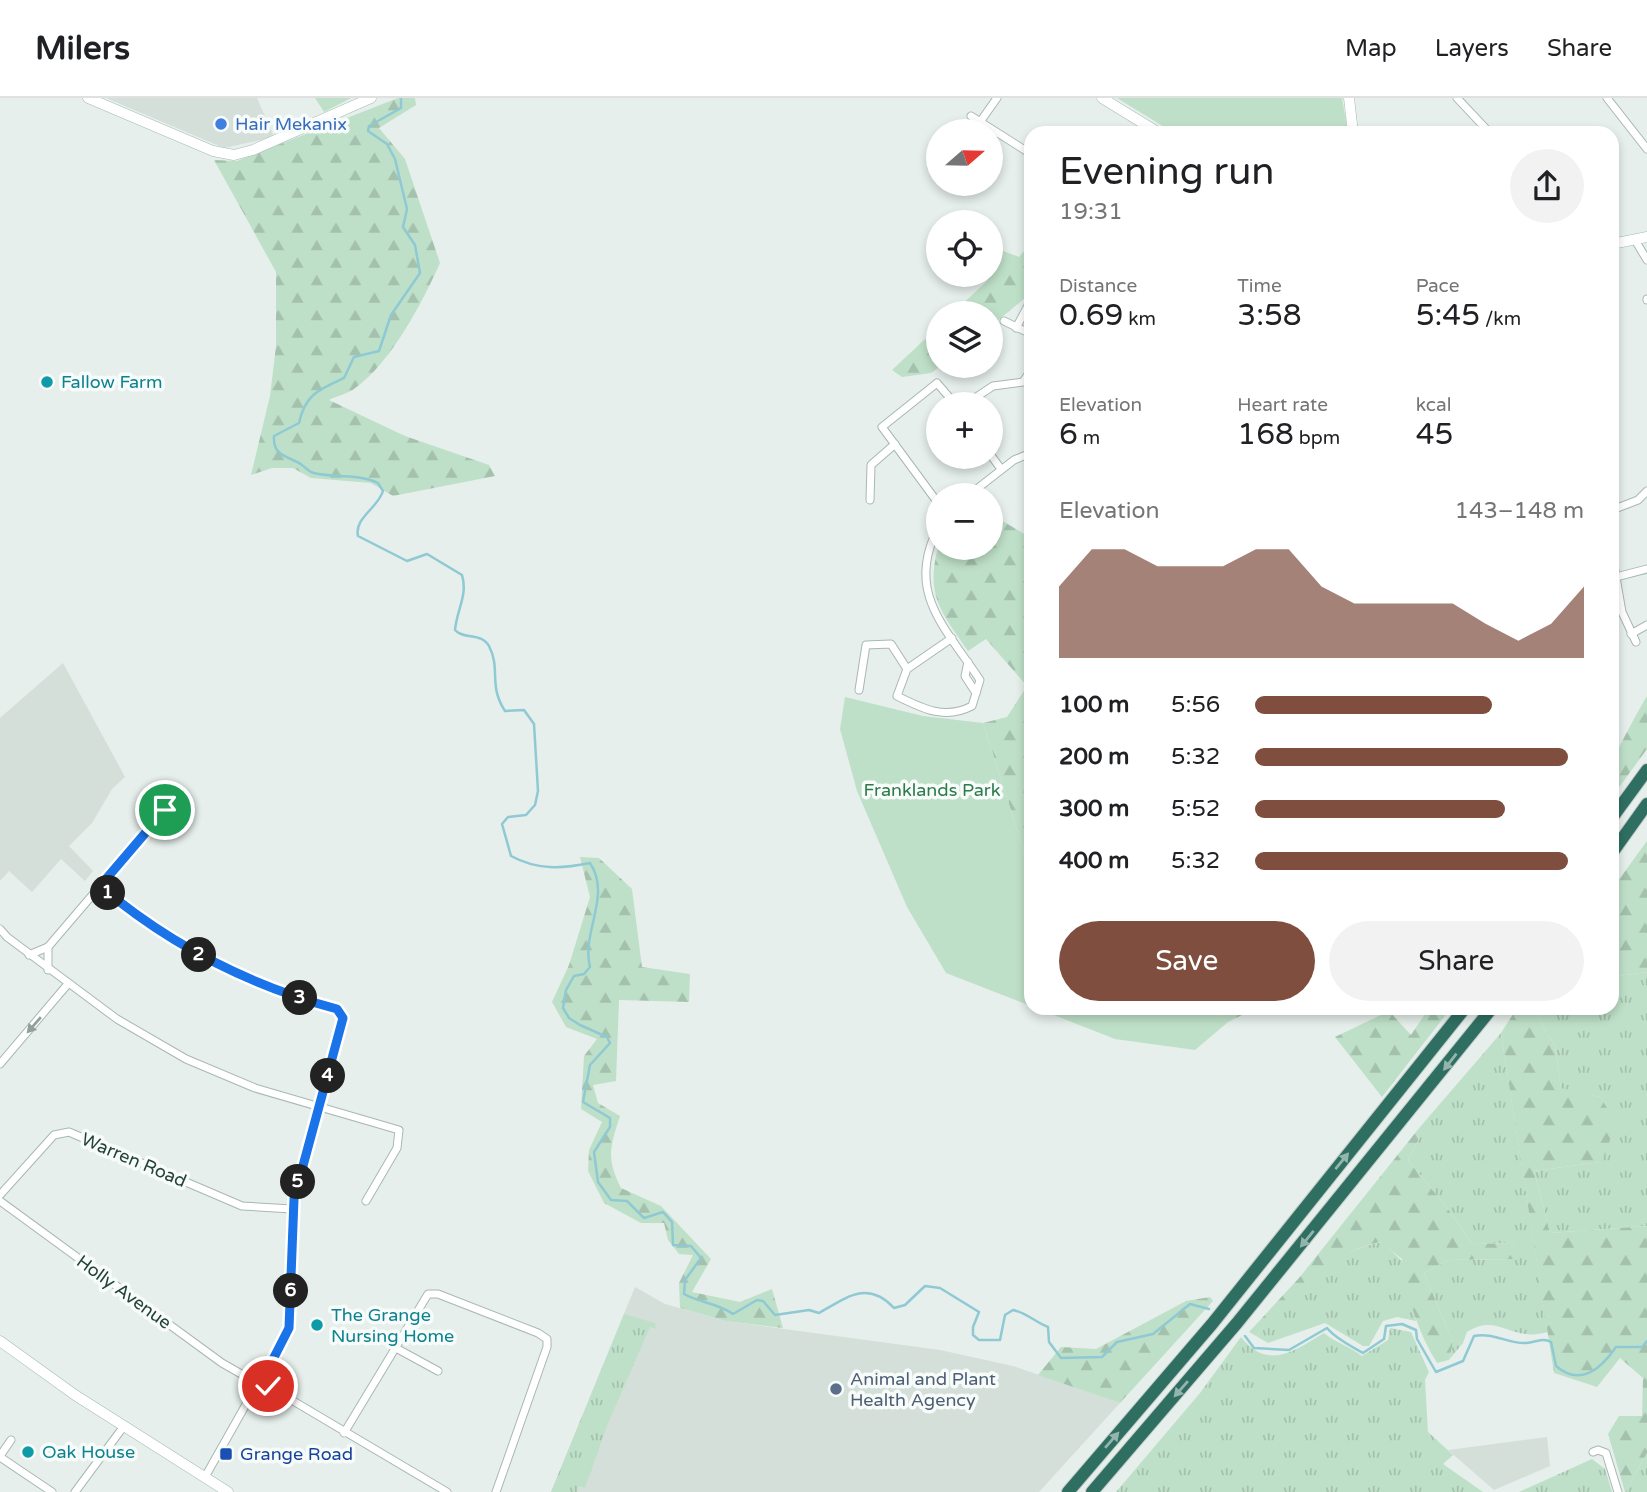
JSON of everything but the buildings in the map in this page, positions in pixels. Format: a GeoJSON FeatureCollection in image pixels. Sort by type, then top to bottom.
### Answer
{"type":"FeatureCollection","features":[{"type":"Feature","properties":{"kind":"highway"},"geometry":{"type":"LineString","coordinates":[[1619,808],[1647,770]]}},
{"type":"Feature","properties":{"kind":"highway"},"geometry":{"type":"LineString","coordinates":[[1619,843],[1647,804]]}},
{"type":"Feature","properties":{"kind":"highway"},"geometry":{"type":"LineString","coordinates":[[1068,1492],[1212,1324],[1459,1015]]}},
{"type":"Feature","properties":{"kind":"highway"},"geometry":{"type":"LineString","coordinates":[[1092,1492],[1226,1336],[1486,1015]]}},
{"type":"Feature","properties":{"kind":"street"},"geometry":{"type":"LineString","coordinates":[[88,98],[213,151],[234,155],[253,150],[371,98]]}},
{"type":"Feature","properties":{"kind":"street"},"geometry":{"type":"LineString","coordinates":[[982,119],[997,98]]}},
{"type":"Feature","properties":{"kind":"street"},"geometry":{"type":"LineString","coordinates":[[1102,98],[1148,126]]}},
{"type":"Feature","properties":{"kind":"street"},"geometry":{"type":"LineString","coordinates":[[1349,98],[1352,126]]}},
{"type":"Feature","properties":{"kind":"street"},"geometry":{"type":"LineString","coordinates":[[1457,98],[1483,126]]}},
{"type":"Feature","properties":{"kind":"street"},"geometry":{"type":"LineString","coordinates":[[1606,98],[1647,149]]}},
{"type":"Feature","properties":{"kind":"street"},"geometry":{"type":"LineString","coordinates":[[971,116],[976,119]]}},
{"type":"Feature","properties":{"kind":"street"},"geometry":{"type":"LineString","coordinates":[[1003,136],[1024,150]]}},
{"type":"Feature","properties":{"kind":"street"},"geometry":{"type":"LineString","coordinates":[[1619,243],[1647,237]]}},
{"type":"Feature","properties":{"kind":"street"},"geometry":{"type":"LineString","coordinates":[[1635,240],[1647,260]]}},
{"type":"Feature","properties":{"kind":"street"},"geometry":{"type":"LineString","coordinates":[[1016,328],[1024,313]]}},
{"type":"Feature","properties":{"kind":"street"},"geometry":{"type":"LineString","coordinates":[[1004,321],[1024,331]]}},
{"type":"Feature","properties":{"kind":"street"},"geometry":{"type":"LineString","coordinates":[[984,392],[993,386],[1024,380]]}},
{"type":"Feature","properties":{"kind":"street"},"geometry":{"type":"LineString","coordinates":[[926,487],[882,427],[937,383],[945,392]]}},
{"type":"Feature","properties":{"kind":"street"},"geometry":{"type":"LineString","coordinates":[[870,500],[872,465],[895,444]]}},
{"type":"Feature","properties":{"kind":"street"},"geometry":{"type":"LineString","coordinates":[[1003,468],[1024,457]]}},
{"type":"Feature","properties":{"kind":"street"},"geometry":{"type":"LineString","coordinates":[[984,483],[1002,469]]}},
{"type":"Feature","properties":{"kind":"street"},"geometry":{"type":"LineString","coordinates":[[1619,507],[1638,500],[1647,491]]}},
{"type":"Feature","properties":{"kind":"street"},"geometry":{"type":"LineString","coordinates":[[926,551],[924,578],[931,606],[980,680],[972,706],[957,713],[929,712],[897,696],[907,669],[952,638]]}},
{"type":"Feature","properties":{"kind":"street"},"geometry":{"type":"LineString","coordinates":[[1619,577],[1647,569]]}},
{"type":"Feature","properties":{"kind":"street"},"geometry":{"type":"LineString","coordinates":[[1619,595],[1622,612],[1636,642]]}},
{"type":"Feature","properties":{"kind":"street"},"geometry":{"type":"LineString","coordinates":[[1631,634],[1647,625]]}},
{"type":"Feature","properties":{"kind":"street"},"geometry":{"type":"LineString","coordinates":[[859,690],[866,645],[891,644],[907,669]]}},
{"type":"Feature","properties":{"kind":"street"},"geometry":{"type":"LineString","coordinates":[[29,955],[48,947],[165,810]]}},
{"type":"Feature","properties":{"kind":"street"},"geometry":{"type":"LineString","coordinates":[[100,886],[146,922],[216,965],[278,991],[337,1009],[342,1014],[343,1024],[292,1209],[289,1328],[264,1377]]}},
{"type":"Feature","properties":{"kind":"street"},"geometry":{"type":"LineString","coordinates":[[0,929],[6,937],[67,985],[117,1019],[186,1059],[255,1088],[399,1130],[397,1148],[366,1201]]}},
{"type":"Feature","properties":{"kind":"street"},"geometry":{"type":"LineString","coordinates":[[0,945],[6,937]]}},
{"type":"Feature","properties":{"kind":"street"},"geometry":{"type":"LineString","coordinates":[[48,947],[48,970]]}},
{"type":"Feature","properties":{"kind":"street"},"geometry":{"type":"LineString","coordinates":[[0,1064],[67,985]]}},
{"type":"Feature","properties":{"kind":"street","name":"Warren Road"},"geometry":{"type":"LineString","coordinates":[[0,1195],[54,1135],[69,1132],[242,1206],[292,1209]]}},
{"type":"Feature","properties":{"kind":"street","name":"Holly Avenue"},"geometry":{"type":"LineString","coordinates":[[0,1201],[222,1363],[250,1379]]}},
{"type":"Feature","properties":{"kind":"street"},"geometry":{"type":"LineString","coordinates":[[344,1433],[424,1296],[432,1293],[544,1335],[547,1348],[496,1492]]}},
{"type":"Feature","properties":{"kind":"street"},"geometry":{"type":"LineString","coordinates":[[0,1340],[124,1426],[228,1492]]}},
{"type":"Feature","properties":{"kind":"street"},"geometry":{"type":"LineString","coordinates":[[394,1347],[437,1372]]}},
{"type":"Feature","properties":{"kind":"street"},"geometry":{"type":"LineString","coordinates":[[268,1386],[262,1393],[253,1392],[249,1388],[250,1379],[258,1375],[264,1377],[268,1386],[447,1492]]}},
{"type":"Feature","properties":{"kind":"street"},"geometry":{"type":"LineString","coordinates":[[205,1477],[253,1392]]}},
{"type":"Feature","properties":{"kind":"street"},"geometry":{"type":"LineString","coordinates":[[75,1492],[124,1426]]}},
{"type":"Feature","properties":{"kind":"street"},"geometry":{"type":"LineString","coordinates":[[11,1440],[0,1456],[52,1492]]}},
{"type":"Feature","properties":{"kind":"street"},"geometry":{"type":"LineString","coordinates":[[1593,1452],[1606,1452],[1618,1492]]}},
{"type":"Feature","properties":{"kind":"shaded area"},"geometry":{"type":"Polygon","coordinates":[[[106,98],[257,98],[274,137],[224,148],[106,98]]]}},
{"type":"Feature","properties":{"kind":"shaded area"},"geometry":{"type":"Polygon","coordinates":[[[63,663],[125,777],[112,789],[92,823],[69,846],[93,871],[85,881],[61,859],[32,892],[9,871],[0,881],[0,718],[63,663]]]}},
{"type":"Feature","properties":{"kind":"shaded area","name":"Animal and Plant Health Agency"},"geometry":{"type":"Polygon","coordinates":[[[635,1287],[665,1304],[726,1321],[940,1350],[1013,1366],[1120,1403],[1039,1492],[551,1492],[635,1287]]]}},
{"type":"Feature","properties":{"kind":"shaded area"},"geometry":{"type":"Polygon","coordinates":[[[1547,1437],[1550,1466],[1494,1490],[1448,1450],[1547,1437]]]}},
{"type":"Feature","properties":{"kind":"green space"},"geometry":{"type":"Polygon","coordinates":[[[315,98],[351,98],[324,112],[315,98]]]}},
{"type":"Feature","properties":{"kind":"green space"},"geometry":{"type":"Polygon","coordinates":[[[398,98],[415,98],[416,105],[379,128],[405,159],[440,263],[415,314],[381,364],[354,389],[329,400],[405,436],[489,465],[495,476],[393,496],[371,483],[311,478],[293,468],[272,468],[251,475],[270,396],[276,346],[276,272],[214,160],[237,161],[398,98]]]}},
{"type":"Feature","properties":{"kind":"green space"},"geometry":{"type":"Polygon","coordinates":[[[1117,98],[1342,98],[1347,126],[1163,126],[1117,98]]]}},
{"type":"Feature","properties":{"kind":"green space"},"geometry":{"type":"Polygon","coordinates":[[[1003,251],[1019,257],[1024,251],[1024,299],[1003,316],[1003,301],[966,301],[981,287],[1003,287],[1003,251]]]}},
{"type":"Feature","properties":{"kind":"green space"},"geometry":{"type":"Polygon","coordinates":[[[926,338],[926,374],[902,377],[892,370],[926,338]]]}},
{"type":"Feature","properties":{"kind":"green space"},"geometry":{"type":"Polygon","coordinates":[[[1003,521],[1024,534],[1024,683],[986,639],[968,651],[938,603],[935,560],[1003,560],[1003,521]]]}},
{"type":"Feature","properties":{"kind":"green space"},"geometry":{"type":"Polygon","coordinates":[[[1024,691],[1024,851],[983,723],[1007,717],[1024,691]]]}},
{"type":"Feature","properties":{"kind":"green space"},"geometry":{"type":"Polygon","coordinates":[[[1647,696],[1647,749],[1619,787],[1619,748],[1647,696]]]}},
{"type":"Feature","properties":{"kind":"green space","name":"Franklands Park"},"geometry":{"type":"Polygon","coordinates":[[[845,697],[923,716],[983,723],[1024,851],[1024,1003],[946,973],[907,907],[857,791],[840,729],[845,697]]]}},
{"type":"Feature","properties":{"kind":"green space"},"geometry":{"type":"Polygon","coordinates":[[[1647,841],[1647,972],[1619,976],[1619,879],[1647,841]]]}},
{"type":"Feature","properties":{"kind":"green space"},"geometry":{"type":"Polygon","coordinates":[[[580,857],[599,858],[632,889],[642,967],[690,974],[689,1002],[619,1000],[616,1081],[593,1085],[598,1103],[620,1116],[611,1152],[616,1178],[621,1188],[661,1206],[711,1259],[692,1292],[740,1302],[772,1289],[783,1328],[726,1321],[680,1308],[679,1283],[693,1255],[679,1254],[668,1240],[664,1223],[641,1223],[604,1203],[588,1171],[589,1150],[602,1122],[581,1109],[584,1056],[597,1039],[566,1027],[552,1002],[569,965],[590,897],[580,857]]]}},
{"type":"Feature","properties":{"kind":"green space"},"geometry":{"type":"Polygon","coordinates":[[[1647,972],[1647,1226],[1550,1233],[1534,1171],[1601,1162],[1600,1097],[1561,1089],[1555,1046],[1536,1015],[1619,1015],[1619,976],[1647,972]]]}},
{"type":"Feature","properties":{"kind":"green space"},"geometry":{"type":"Polygon","coordinates":[[[1054,1015],[1218,1015],[1228,1022],[1195,1050],[1115,1039],[1054,1015]]]}},
{"type":"Feature","properties":{"kind":"green space"},"geometry":{"type":"Polygon","coordinates":[[[1218,1015],[1242,1015],[1228,1022],[1218,1015]]]}},
{"type":"Feature","properties":{"kind":"green space"},"geometry":{"type":"Polygon","coordinates":[[[1381,1015],[1393,1015],[1411,1035],[1424,1015],[1446,1015],[1382,1097],[1335,1037],[1381,1015]]]}},
{"type":"Feature","properties":{"kind":"green space"},"geometry":{"type":"Polygon","coordinates":[[[1513,1015],[1536,1015],[1555,1046],[1561,1088],[1600,1097],[1617,1123],[1601,1162],[1534,1171],[1550,1233],[1647,1226],[1647,1453],[1625,1492],[1608,1434],[1619,1416],[1642,1416],[1643,1378],[1620,1358],[1597,1387],[1554,1373],[1501,1033],[1513,1015]]]}},
{"type":"Feature","properties":{"kind":"green space"},"geometry":{"type":"Polygon","coordinates":[[[1501,1033],[1548,1332],[1524,1334],[1497,1326],[1478,1327],[1467,1332],[1463,1343],[1449,1360],[1453,1342],[1424,1273],[1449,1260],[1512,1259],[1514,1243],[1472,1244],[1448,1209],[1408,1160],[1420,1137],[1420,1127],[1501,1033]]]}},
{"type":"Feature","properties":{"kind":"green space"},"geometry":{"type":"Polygon","coordinates":[[[1420,1127],[1420,1137],[1408,1160],[1448,1209],[1472,1244],[1514,1243],[1513,1259],[1449,1260],[1424,1273],[1453,1342],[1449,1360],[1437,1363],[1414,1313],[1402,1259],[1380,1242],[1342,1256],[1297,1292],[1256,1336],[1249,1332],[1299,1278],[1420,1127]]]}},
{"type":"Feature","properties":{"kind":"green space"},"geometry":{"type":"Polygon","coordinates":[[[1382,1242],[1403,1262],[1416,1321],[1397,1317],[1383,1321],[1369,1346],[1363,1346],[1325,1323],[1268,1343],[1256,1336],[1311,1277],[1342,1256],[1382,1242]]]}},
{"type":"Feature","properties":{"kind":"green space"},"geometry":{"type":"Polygon","coordinates":[[[1210,1297],[1213,1301],[1120,1403],[1038,1375],[1061,1347],[1096,1349],[1186,1301],[1210,1297]]]}},
{"type":"Feature","properties":{"kind":"green space"},"geometry":{"type":"Polygon","coordinates":[[[624,1314],[655,1323],[656,1329],[650,1327],[607,1426],[585,1488],[579,1486],[577,1492],[551,1492],[624,1314]]]}},
{"type":"Feature","properties":{"kind":"green space"},"geometry":{"type":"Polygon","coordinates":[[[1390,1328],[1411,1332],[1429,1372],[1425,1380],[1428,1432],[1453,1455],[1443,1464],[1483,1492],[1116,1492],[1200,1393],[1241,1337],[1261,1353],[1271,1355],[1292,1351],[1324,1333],[1362,1356],[1388,1340],[1390,1328]]]}},
{"type":"Feature","properties":{"kind":"green space"},"geometry":{"type":"Polygon","coordinates":[[[1647,1453],[1647,1492],[1625,1492],[1647,1453]]]}},
{"type":"Feature","properties":{"kind":"green space"},"geometry":{"type":"Polygon","coordinates":[[[1592,1459],[1605,1469],[1612,1492],[1519,1492],[1592,1459]]]}},
{"type":"Feature","properties":{"kind":"waterway"},"geometry":{"type":"LineString","coordinates":[[401,98],[401,108],[369,126],[368,131],[387,144],[395,159],[407,209],[403,227],[415,245],[420,273],[391,315],[379,351],[354,357],[344,378],[315,394],[305,405],[299,423],[274,436],[274,442],[280,453],[311,472],[361,478],[378,483],[383,491],[363,518],[358,536],[407,561],[427,554],[462,575],[463,596],[455,630],[486,642],[494,662],[497,693],[505,711],[524,710],[534,724],[538,791],[535,805],[526,815],[508,817],[502,824],[511,856],[530,864],[549,867],[590,863],[596,876],[597,901],[588,954],[590,967],[584,974],[574,976],[566,990],[563,1008],[569,1018],[607,1037],[610,1043],[590,1065],[583,1102],[610,1118],[610,1127],[594,1152],[598,1182],[611,1200],[627,1201],[644,1218],[663,1212],[672,1222],[673,1245],[691,1246],[701,1258],[685,1280],[684,1294],[733,1314],[757,1300],[763,1301],[775,1315],[809,1310],[819,1313],[848,1297],[866,1293],[875,1295],[894,1308],[905,1305],[925,1286],[940,1288],[979,1312],[973,1327],[973,1335],[979,1340],[1000,1340],[1005,1315],[1013,1310],[1048,1327],[1049,1342],[1061,1358],[1102,1357],[1117,1342],[1153,1334],[1190,1304],[1209,1309]]}},
{"type":"Feature","properties":{"kind":"waterway"},"geometry":{"type":"LineString","coordinates":[[1245,1336],[1254,1348],[1289,1350],[1327,1328],[1339,1339],[1363,1353],[1384,1339],[1386,1326],[1402,1324],[1416,1330],[1417,1339],[1436,1372],[1463,1361],[1474,1336],[1487,1335],[1524,1343],[1544,1340],[1551,1342],[1556,1366],[1573,1375],[1589,1373],[1597,1368],[1616,1347],[1642,1347],[1647,1341]]}},
{"type":"Feature","properties":{"kind":"place","name":"Hair Mekanix"},"geometry":{"type":"Point","coordinates":[221,124]}},
{"type":"Feature","properties":{"kind":"place","name":"Fallow Farm"},"geometry":{"type":"Point","coordinates":[47,382]}},
{"type":"Feature","properties":{"kind":"place","name":"The Grange Nursing Home"},"geometry":{"type":"Point","coordinates":[317,1325]}},
{"type":"Feature","properties":{"kind":"place","name":"Animal and Plant Health Agency"},"geometry":{"type":"Point","coordinates":[836,1389]}},
{"type":"Feature","properties":{"kind":"place","name":"Oak House"},"geometry":{"type":"Point","coordinates":[28,1452]}},
{"type":"Feature","properties":{"kind":"place","name":"Grange Road"},"geometry":{"type":"Point","coordinates":[226,1454]}},
{"type":"Feature","properties":{"kind":"route"},"geometry":{"type":"LineString","coordinates":[[165,810],[100,886],[126,908],[192,952],[253,982],[337,1009],[343,1018],[292,1207],[289,1328],[264,1377],[268,1386]]}}]}
